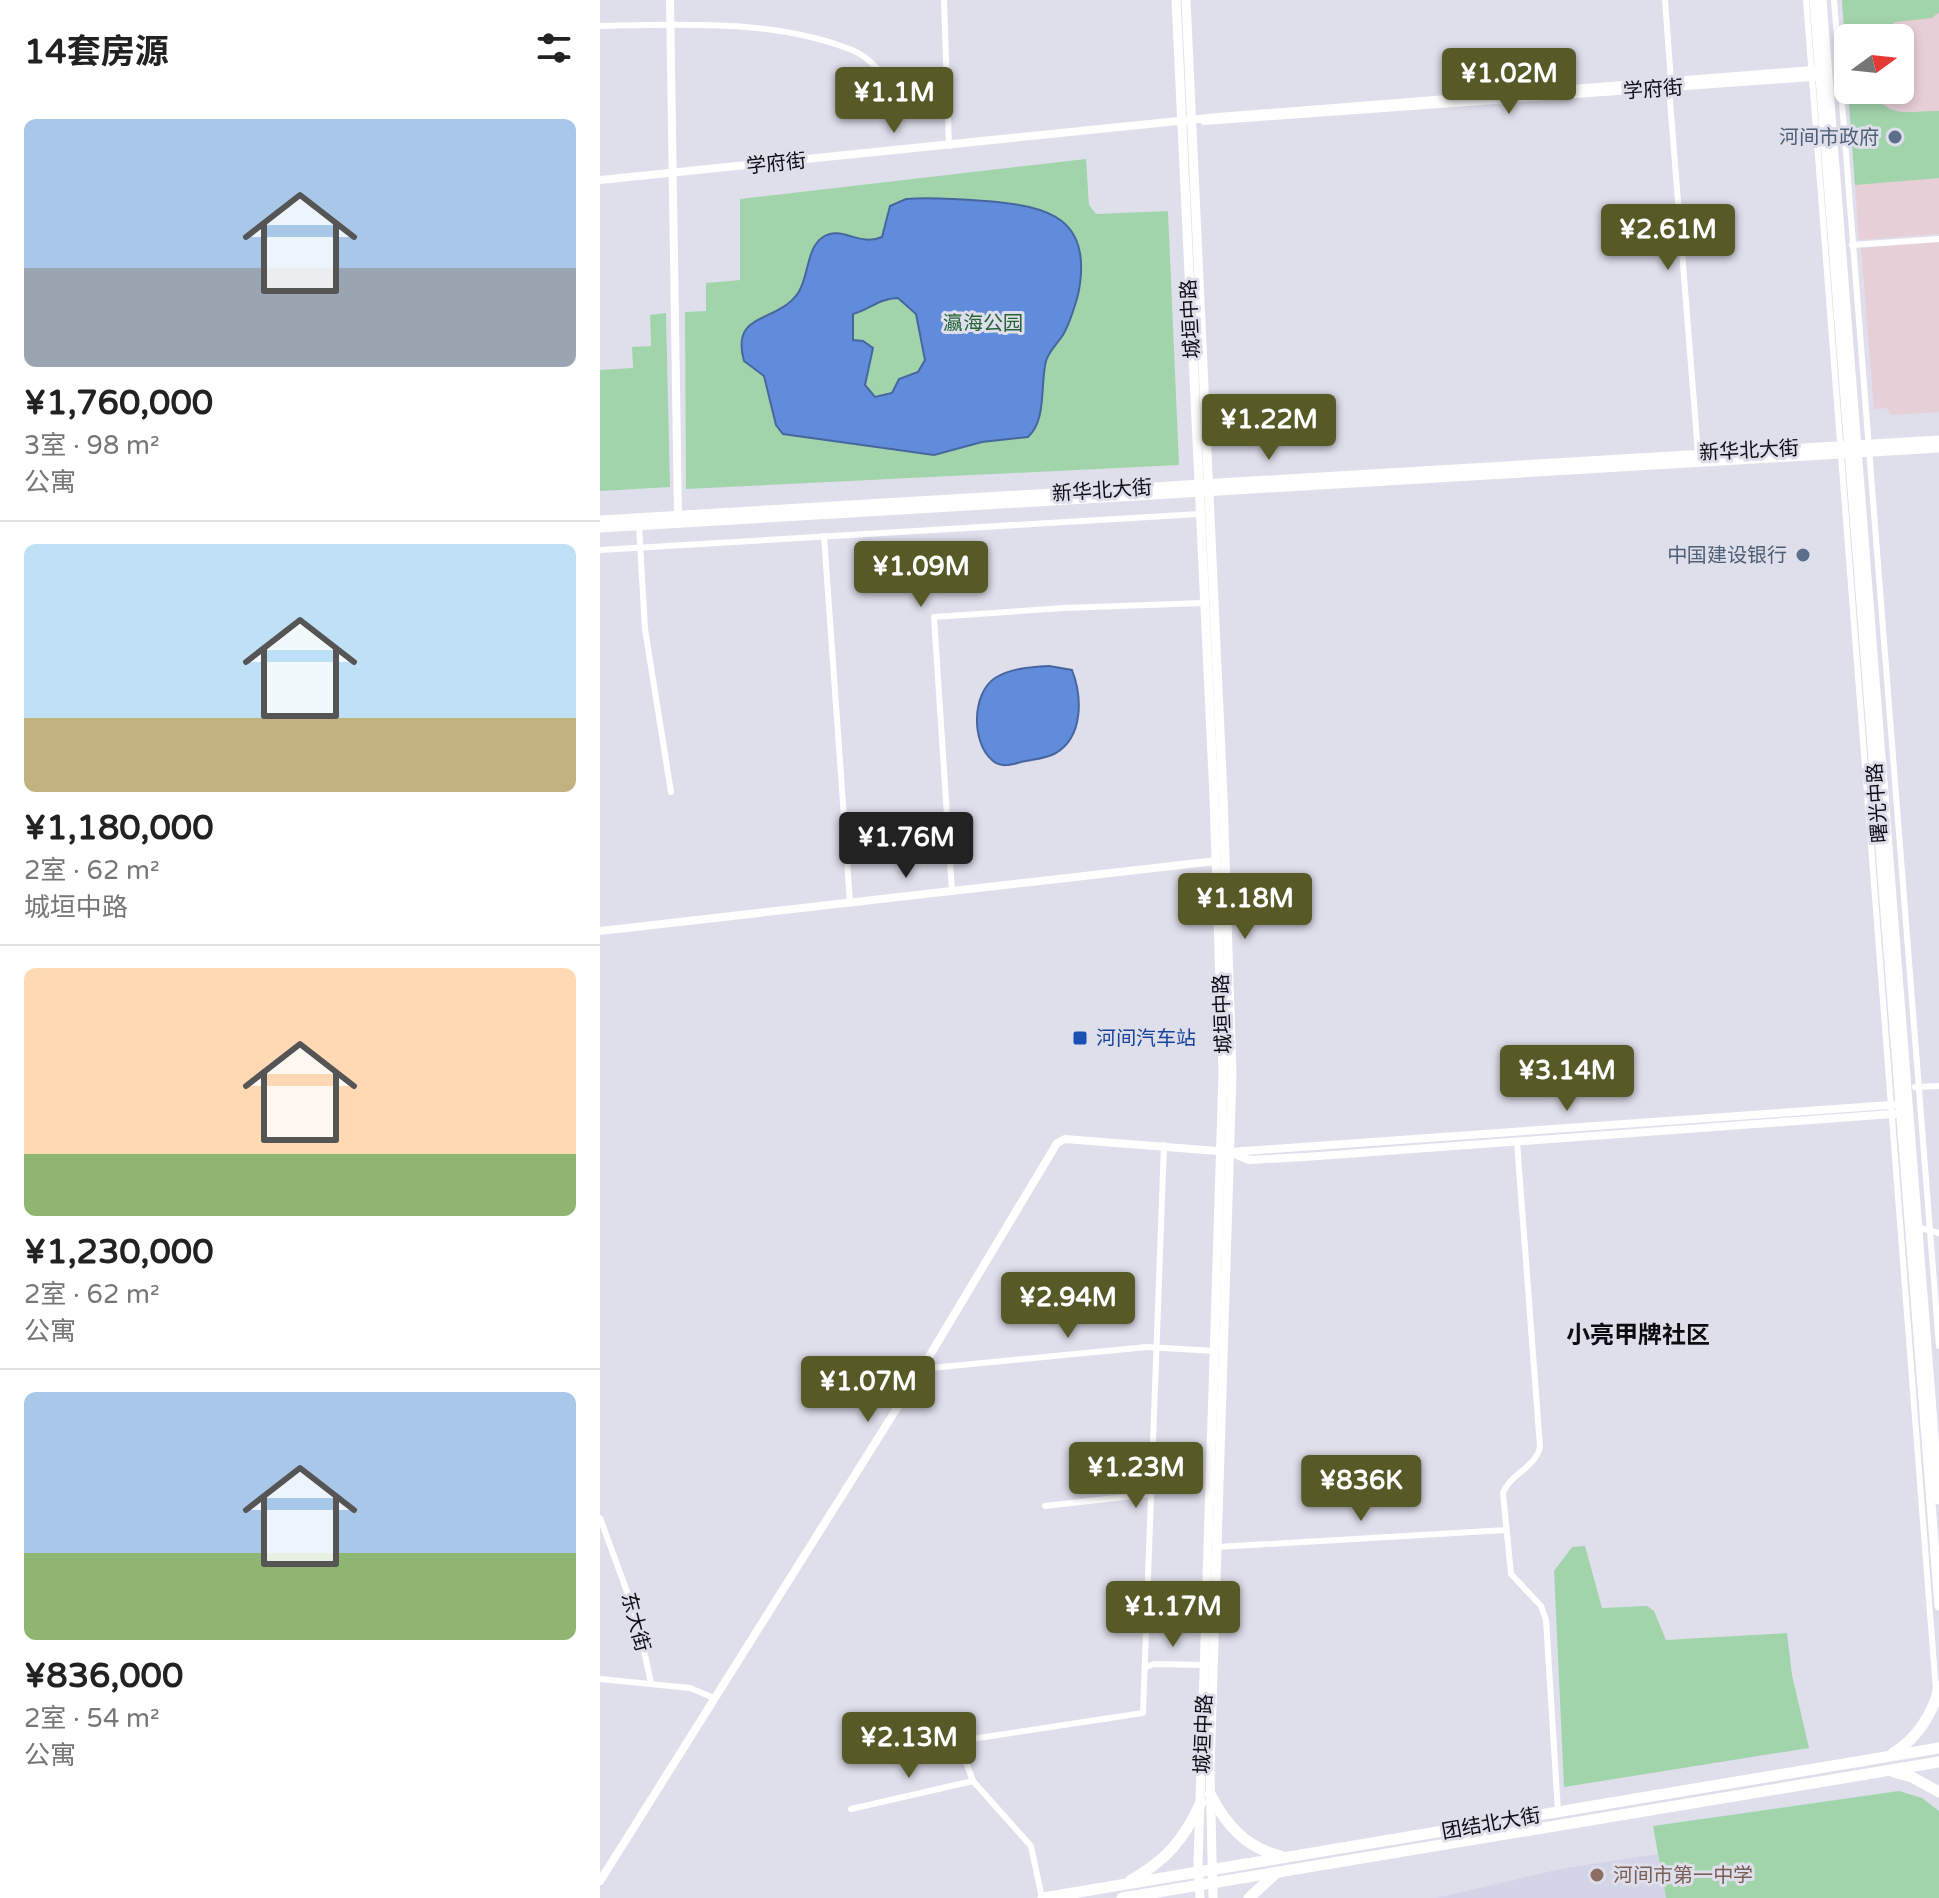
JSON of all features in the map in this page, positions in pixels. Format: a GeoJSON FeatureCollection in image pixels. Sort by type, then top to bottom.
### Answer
{"type":"FeatureCollection","features":[{"type":"Feature","properties":{"kind":"highway"},"geometry":{"type":"LineString","coordinates":[[1875,1758],[1903,1747],[1929,1714],[1939,1687]]}},
{"type":"Feature","properties":{"kind":"highway","name":"团结北大街"},"geometry":{"type":"LineString","coordinates":[[1043,1898],[1939,1748]]}},
{"type":"Feature","properties":{"kind":"highway","name":"团结北大街"},"geometry":{"type":"LineString","coordinates":[[1123,1898],[1939,1762]]}},
{"type":"Feature","properties":{"kind":"highway"},"geometry":{"type":"LineString","coordinates":[[1881,1771],[1912,1777],[1939,1792]]}},
{"type":"Feature","properties":{"kind":"highway"},"geometry":{"type":"LineString","coordinates":[[1119,1885],[1164,1859],[1185,1834],[1205,1798],[1246,1841],[1286,1857]]}},
{"type":"Feature","properties":{"kind":"highway"},"geometry":{"type":"LineString","coordinates":[[1249,1898],[1279,1872]]}},
{"type":"Feature","properties":{"kind":"main road","name":"城垣中路"},"geometry":{"type":"LineString","coordinates":[[1176,0],[1209,487],[1229,971],[1217,1547],[1205,1798]]}},
{"type":"Feature","properties":{"kind":"main road","name":"城垣中路"},"geometry":{"type":"LineString","coordinates":[[1186,0],[1186,121],[1198,488],[1216,861],[1225,1151],[1205,1665],[1205,1884]]}},
{"type":"Feature","properties":{"kind":"main road","name":"曙光中路"},"geometry":{"type":"LineString","coordinates":[[1814,0],[1907,1087],[1900,1109],[1917,1227],[1939,1500]]}},
{"type":"Feature","properties":{"kind":"main road","name":"曙光中路"},"geometry":{"type":"LineString","coordinates":[[1820,73],[1822,0]]}},
{"type":"Feature","properties":{"kind":"main road","name":"新华北大街"},"geometry":{"type":"LineString","coordinates":[[1209,487],[1854,449],[1939,440]]}},
{"type":"Feature","properties":{"kind":"main road","name":"新华北大街"},"geometry":{"type":"LineString","coordinates":[[600,528],[1698,453],[1939,448]]}},
{"type":"Feature","properties":{"kind":"main road","name":"曙光中路"},"geometry":{"type":"LineString","coordinates":[[1854,449],[1900,1109],[1939,1606]]}},
{"type":"Feature","properties":{"kind":"main road","name":"新华北大街"},"geometry":{"type":"LineString","coordinates":[[600,520],[1198,488]]}},
{"type":"Feature","properties":{"kind":"main road"},"geometry":{"type":"LineString","coordinates":[[1200,1898],[1205,1884]]}},
{"type":"Feature","properties":{"kind":"main road"},"geometry":{"type":"LineString","coordinates":[[1205,1884],[1213,1898]]}},
{"type":"Feature","properties":{"kind":"street"},"geometry":{"type":"LineString","coordinates":[[670,0],[678,516]]}},
{"type":"Feature","properties":{"kind":"street"},"geometry":{"type":"LineString","coordinates":[[944,0],[949,146]]}},
{"type":"Feature","properties":{"kind":"street"},"geometry":{"type":"LineString","coordinates":[[1665,0],[1698,453]]}},
{"type":"Feature","properties":{"kind":"street"},"geometry":{"type":"LineString","coordinates":[[1806,0],[1820,73],[1918,1086],[1939,1346]]}},
{"type":"Feature","properties":{"kind":"street"},"geometry":{"type":"LineString","coordinates":[[1834,0],[1852,245],[1854,449]]}},
{"type":"Feature","properties":{"kind":"street"},"geometry":{"type":"LineString","coordinates":[[600,26],[671,24],[789,32],[853,50],[902,96],[947,99]]}},
{"type":"Feature","properties":{"kind":"street","name":"学府街"},"geometry":{"type":"LineString","coordinates":[[600,180],[1186,121],[1820,73]]}},
{"type":"Feature","properties":{"kind":"street"},"geometry":{"type":"LineString","coordinates":[[1852,245],[1939,239]]}},
{"type":"Feature","properties":{"kind":"street"},"geometry":{"type":"LineString","coordinates":[[600,550],[1199,514]]}},
{"type":"Feature","properties":{"kind":"street"},"geometry":{"type":"LineString","coordinates":[[639,526],[645,629],[671,792]]}},
{"type":"Feature","properties":{"kind":"street"},"geometry":{"type":"LineString","coordinates":[[824,536],[850,902]]}},
{"type":"Feature","properties":{"kind":"street"},"geometry":{"type":"LineString","coordinates":[[952,892],[934,617],[1203,603]]}},
{"type":"Feature","properties":{"kind":"street"},"geometry":{"type":"LineString","coordinates":[[600,931],[1216,861]]}},
{"type":"Feature","properties":{"kind":"street"},"geometry":{"type":"LineString","coordinates":[[1907,1087],[1939,1086]]}},
{"type":"Feature","properties":{"kind":"street"},"geometry":{"type":"LineString","coordinates":[[1225,1151],[1257,1160],[1517,1142],[1900,1109]]}},
{"type":"Feature","properties":{"kind":"street"},"geometry":{"type":"LineString","coordinates":[[600,1881],[921,1369],[1057,1143],[1074,1137],[1225,1151],[1900,1109]]}},
{"type":"Feature","properties":{"kind":"street"},"geometry":{"type":"LineString","coordinates":[[1900,1109],[1936,1700]]}},
{"type":"Feature","properties":{"kind":"street"},"geometry":{"type":"LineString","coordinates":[[1517,1142],[1540,1447],[1535,1458],[1505,1488],[1506,1530],[1511,1574],[1541,1606],[1546,1620],[1558,1811]]}},
{"type":"Feature","properties":{"kind":"street"},"geometry":{"type":"LineString","coordinates":[[1043,1898],[1034,1855],[1025,1837],[973,1781],[962,1759],[958,1741],[1143,1713],[1164,1145]]}},
{"type":"Feature","properties":{"kind":"street"},"geometry":{"type":"LineString","coordinates":[[1917,1227],[1939,1233]]}},
{"type":"Feature","properties":{"kind":"street"},"geometry":{"type":"LineString","coordinates":[[921,1369],[1155,1348],[1215,1351]]}},
{"type":"Feature","properties":{"kind":"street"},"geometry":{"type":"LineString","coordinates":[[1045,1506],[1151,1494]]}},
{"type":"Feature","properties":{"kind":"street","name":"东大街"},"geometry":{"type":"LineString","coordinates":[[600,1518],[637,1619],[651,1683]]}},
{"type":"Feature","properties":{"kind":"street"},"geometry":{"type":"LineString","coordinates":[[1217,1547],[1506,1530]]}},
{"type":"Feature","properties":{"kind":"street"},"geometry":{"type":"LineString","coordinates":[[1146,1667],[1154,1664],[1205,1665]]}},
{"type":"Feature","properties":{"kind":"street"},"geometry":{"type":"LineString","coordinates":[[600,1679],[690,1688],[714,1698]]}},
{"type":"Feature","properties":{"kind":"street"},"geometry":{"type":"LineString","coordinates":[[851,1809],[973,1781]]}},
{"type":"Feature","properties":{"kind":"shaded area","name":"河间市政府"},"geometry":{"type":"Polygon","coordinates":[[[1842,0],[1939,0],[1939,234],[1859,240],[1849,104],[1914,104],[1914,24],[1844,24],[1842,0]]]}},
{"type":"Feature","properties":{"kind":"shaded area"},"geometry":{"type":"Polygon","coordinates":[[[1939,242],[1939,412],[1891,415],[1887,408],[1874,409],[1861,248],[1939,242]]]}},
{"type":"Feature","properties":{"kind":"shaded area","name":"河间市第一中学"},"geometry":{"type":"Polygon","coordinates":[[[1658,1854],[1666,1898],[1436,1898],[1560,1869],[1658,1854]]]}},
{"type":"Feature","properties":{"kind":"green space"},"geometry":{"type":"Polygon","coordinates":[[[1842,0],[1939,0],[1939,12],[1932,18],[1892,24],[1844,24],[1842,0]]]}},
{"type":"Feature","properties":{"kind":"green space"},"geometry":{"type":"Polygon","coordinates":[[[1849,104],[1883,104],[1901,112],[1939,111],[1939,178],[1855,185],[1849,104]]]}},
{"type":"Feature","properties":{"kind":"green space","name":"瀛海公园"},"geometry":{"type":"Polygon","coordinates":[[[1086,159],[1089,205],[1096,214],[1168,211],[1179,465],[686,489],[685,312],[706,311],[706,283],[740,280],[740,199],[1086,159]]]}},
{"type":"Feature","properties":{"kind":"green space"},"geometry":{"type":"Polygon","coordinates":[[[666,313],[670,487],[600,491],[600,370],[633,368],[632,347],[651,346],[650,315],[666,313]]]}},
{"type":"Feature","properties":{"kind":"green space"},"geometry":{"type":"Polygon","coordinates":[[[1585,1546],[1602,1608],[1647,1606],[1654,1611],[1666,1640],[1787,1633],[1792,1675],[1809,1748],[1564,1787],[1554,1571],[1572,1547],[1585,1546]]]}},
{"type":"Feature","properties":{"kind":"green space"},"geometry":{"type":"Polygon","coordinates":[[[1899,1791],[1922,1798],[1939,1811],[1939,1898],[1666,1898],[1653,1826],[1899,1791]]]}},
{"type":"Feature","properties":{"kind":"water"},"geometry":{"type":"Polygon","coordinates":[[[926,198],[1009,203],[1047,213],[1062,221],[1073,233],[1081,269],[1078,295],[1063,335],[1046,361],[1038,421],[1028,437],[982,442],[934,455],[783,434],[776,425],[764,376],[744,361],[741,345],[744,334],[749,326],[779,310],[798,293],[817,242],[837,233],[866,240],[882,237],[890,206],[906,199],[926,198]],[[898,298],[885,300],[853,314],[853,340],[863,341],[873,348],[865,385],[875,397],[892,393],[899,379],[918,372],[925,360],[916,314],[898,298]]]}},
{"type":"Feature","properties":{"kind":"water"},"geometry":{"type":"Polygon","coordinates":[[[1049,666],[1072,670],[1079,703],[1072,737],[1065,746],[1048,757],[1010,765],[995,763],[985,752],[978,730],[978,706],[987,685],[1008,672],[1049,666]]]}},
{"type":"Feature","properties":{"kind":"place","name":"河间市政府"},"geometry":{"type":"Point","coordinates":[1895,137]}},
{"type":"Feature","properties":{"kind":"place","name":"中国建设银行"},"geometry":{"type":"Point","coordinates":[1803,555]}},
{"type":"Feature","properties":{"kind":"place","name":"河间汽车站"},"geometry":{"type":"Point","coordinates":[1080,1038]}},
{"type":"Feature","properties":{"kind":"place","name":"河间市第一中学"},"geometry":{"type":"Point","coordinates":[1597,1875]}},
{"type":"Feature","properties":{"kind":"district","name":"小亮甲牌社区"},"geometry":{"type":"Point","coordinates":[1638,1335]}}]}
